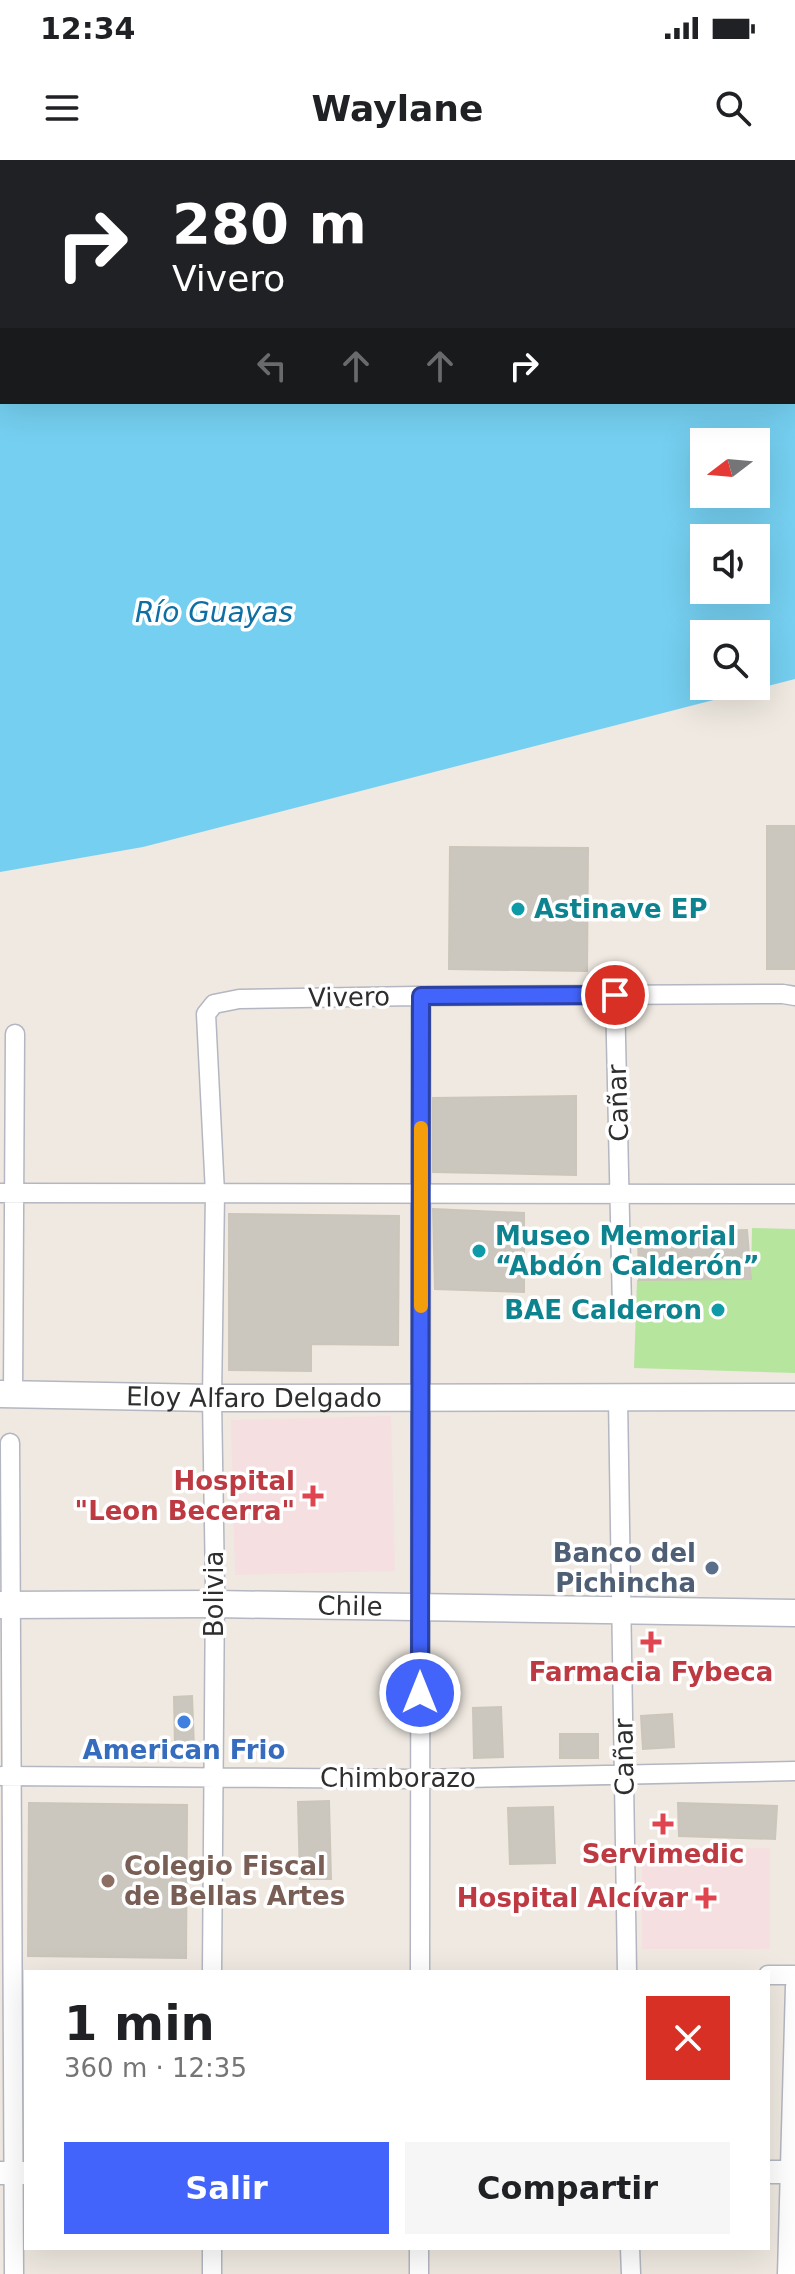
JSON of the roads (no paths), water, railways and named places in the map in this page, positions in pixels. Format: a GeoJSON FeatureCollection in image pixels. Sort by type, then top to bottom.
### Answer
{"type":"FeatureCollection","features":[{"type":"Feature","properties":{"kind":"main road","name":"Eloy Alfaro Delgado"},"geometry":{"type":"LineString","coordinates":[[6,1394],[212,1398],[795,1397]]}},
{"type":"Feature","properties":{"kind":"main road","name":"Chile"},"geometry":{"type":"LineString","coordinates":[[5,1605],[215,1604],[795,1613]]}},
{"type":"Feature","properties":{"kind":"street","name":"Cañar"},"geometry":{"type":"LineString","coordinates":[[615,995],[622,1307]]}},
{"type":"Feature","properties":{"kind":"street"},"geometry":{"type":"LineString","coordinates":[[419,996],[420,1970]]}},
{"type":"Feature","properties":{"kind":"street","name":"Vivero"},"geometry":{"type":"LineString","coordinates":[[239,999],[795,996]]}},
{"type":"Feature","properties":{"kind":"street","name":"Bolivia"},"geometry":{"type":"LineString","coordinates":[[212,1970],[215,1193],[206,1014],[214,1004],[239,999]]}},
{"type":"Feature","properties":{"kind":"street"},"geometry":{"type":"LineString","coordinates":[[6,1394],[7,1193],[15,1034]]}},
{"type":"Feature","properties":{"kind":"street"},"geometry":{"type":"LineString","coordinates":[[7,1193],[795,1194]]}},
{"type":"Feature","properties":{"kind":"street","name":"Cañar"},"geometry":{"type":"LineString","coordinates":[[618,1398],[627,1970]]}},
{"type":"Feature","properties":{"kind":"street"},"geometry":{"type":"LineString","coordinates":[[10,1443],[5,1605],[6,1776],[13,1974],[14,2274]]}},
{"type":"Feature","properties":{"kind":"street","name":"Chimborazo"},"geometry":{"type":"LineString","coordinates":[[6,1776],[420,1779],[795,1771]]}},
{"type":"Feature","properties":{"kind":"street"},"geometry":{"type":"LineString","coordinates":[[770,1975],[795,1975]]}},
{"type":"Feature","properties":{"kind":"street"},"geometry":{"type":"LineString","coordinates":[[787,2274],[784,2172],[795,1986]]}},
{"type":"Feature","properties":{"kind":"street"},"geometry":{"type":"LineString","coordinates":[[212,2250],[212,2274]]}},
{"type":"Feature","properties":{"kind":"street"},"geometry":{"type":"LineString","coordinates":[[419,2250],[419,2274]]}},
{"type":"Feature","properties":{"kind":"street"},"geometry":{"type":"LineString","coordinates":[[630,2250],[631,2274]]}},
{"type":"Feature","properties":{"kind":"water","name":"Río Guayas"},"geometry":{"type":"Polygon","coordinates":[[[0,404],[795,404],[795,679],[770,685],[770,620],[690,620],[690,700],[714,700],[143,847],[0,872],[0,404]]]}},
{"type":"Feature","properties":{"kind":"place","name":"Astinave EP"},"geometry":{"type":"Point","coordinates":[518,909]}},
{"type":"Feature","properties":{"kind":"place","name":"Museo Memorial “Abdón Calderón”"},"geometry":{"type":"Point","coordinates":[479,1251]}},
{"type":"Feature","properties":{"kind":"place","name":"BAE Calderon"},"geometry":{"type":"Point","coordinates":[718,1310]}},
{"type":"Feature","properties":{"kind":"place","name":"Hospital \"Leon Becerra\""},"geometry":{"type":"Point","coordinates":[313,1496]}},
{"type":"Feature","properties":{"kind":"place","name":"Banco del Pichincha"},"geometry":{"type":"Point","coordinates":[712,1568]}},
{"type":"Feature","properties":{"kind":"place","name":"Farmacia Fybeca"},"geometry":{"type":"Point","coordinates":[651,1642]}},
{"type":"Feature","properties":{"kind":"place","name":"American Frio"},"geometry":{"type":"Point","coordinates":[184,1722]}},
{"type":"Feature","properties":{"kind":"place","name":"Servimedic"},"geometry":{"type":"Point","coordinates":[663,1824]}},
{"type":"Feature","properties":{"kind":"place","name":"Colegio Fiscal de Bellas Artes"},"geometry":{"type":"Point","coordinates":[108,1881]}},
{"type":"Feature","properties":{"kind":"place","name":"Hospital Alcívar"},"geometry":{"type":"Point","coordinates":[706,1898]}}]}
